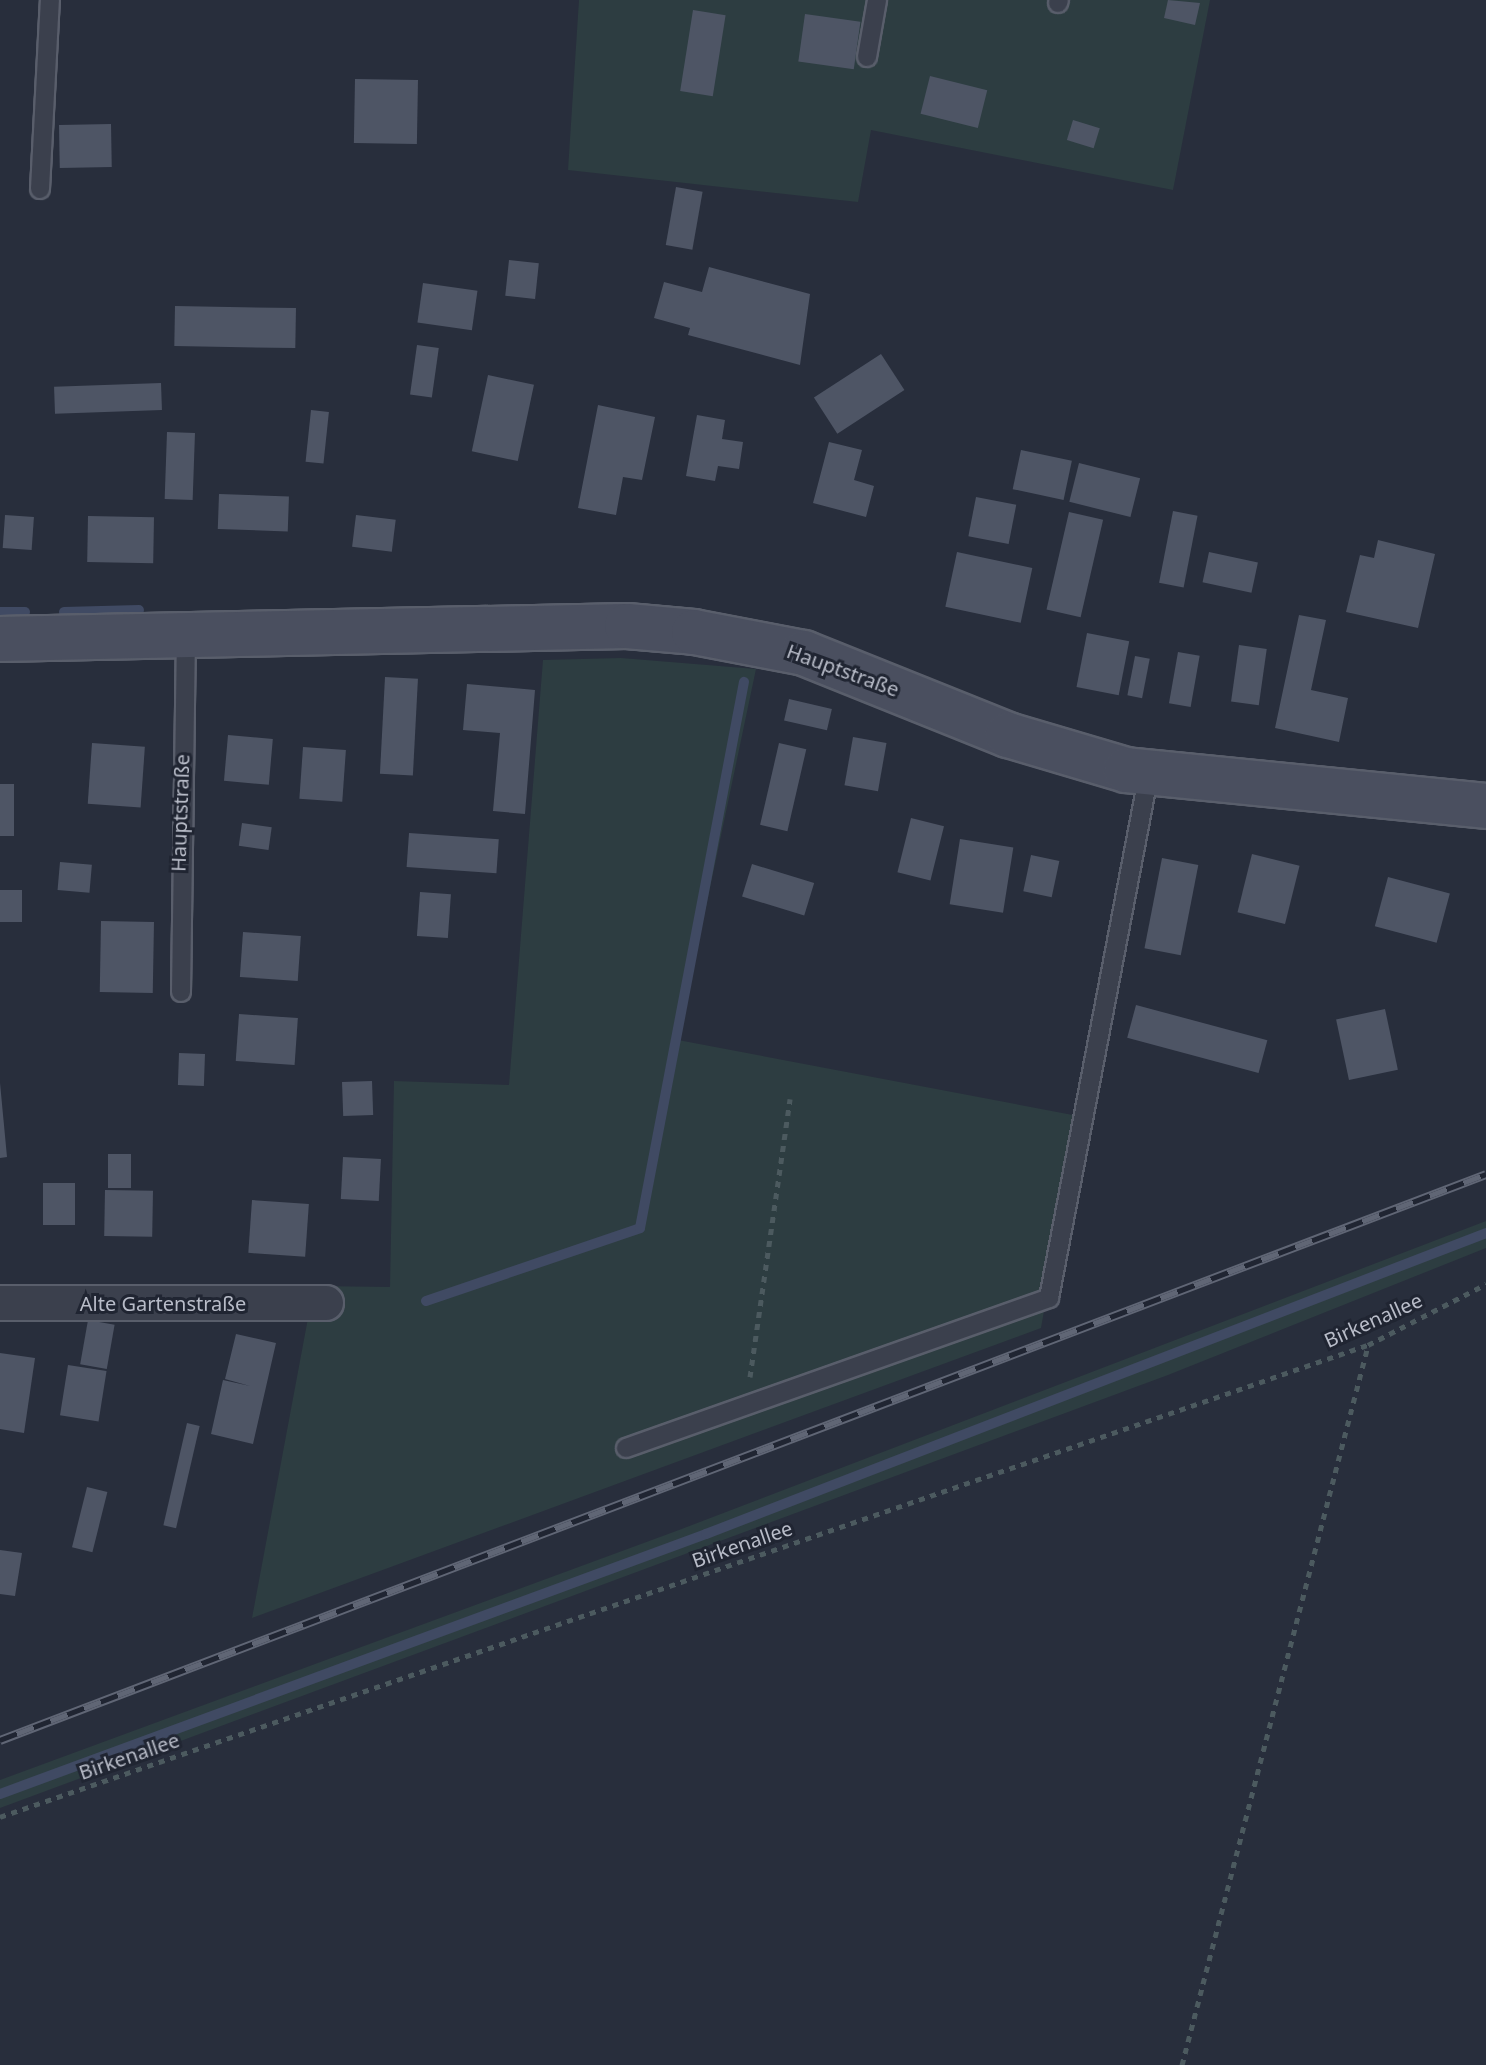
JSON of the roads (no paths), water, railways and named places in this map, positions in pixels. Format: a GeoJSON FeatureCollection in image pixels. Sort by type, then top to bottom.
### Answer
{"type":"FeatureCollection","features":[{"type":"Feature","properties":{"kind":"street","name":"Hauptstraße"},"geometry":{"type":"LineString","coordinates":[[0,639],[627,626],[761,641],[1071,757],[1149,773],[1486,806]]}},
{"type":"Feature","properties":{"kind":"street","name":"Alte Gartenstraße"},"geometry":{"type":"LineString","coordinates":[[0,1303],[326,1303]]}},
{"type":"Feature","properties":{"kind":"lane"},"geometry":{"type":"LineString","coordinates":[[40,189],[50,0]]}},
{"type":"Feature","properties":{"kind":"lane"},"geometry":{"type":"LineString","coordinates":[[867,57],[877,0]]}},
{"type":"Feature","properties":{"kind":"lane","name":"Hauptstraße"},"geometry":{"type":"LineString","coordinates":[[181,992],[186,635]]}},
{"type":"Feature","properties":{"kind":"lane"},"geometry":{"type":"LineString","coordinates":[[626,1448],[1049,1298],[1149,773]]}},
{"type":"Feature","properties":{"kind":"waterway"},"geometry":{"type":"LineString","coordinates":[[64,612],[139,610]]}},
{"type":"Feature","properties":{"kind":"waterway"},"geometry":{"type":"LineString","coordinates":[[0,612],[25,612]]}},
{"type":"Feature","properties":{"kind":"waterway"},"geometry":{"type":"LineString","coordinates":[[426,1301],[640,1228],[744,682]]}},
{"type":"Feature","properties":{"kind":"waterway"},"geometry":{"type":"LineString","coordinates":[[0,1794],[706,1534],[1486,1233]]}},
{"type":"Feature","properties":{"kind":"railway"},"geometry":{"type":"LineString","coordinates":[[0,1740],[1486,1174]]}}]}
